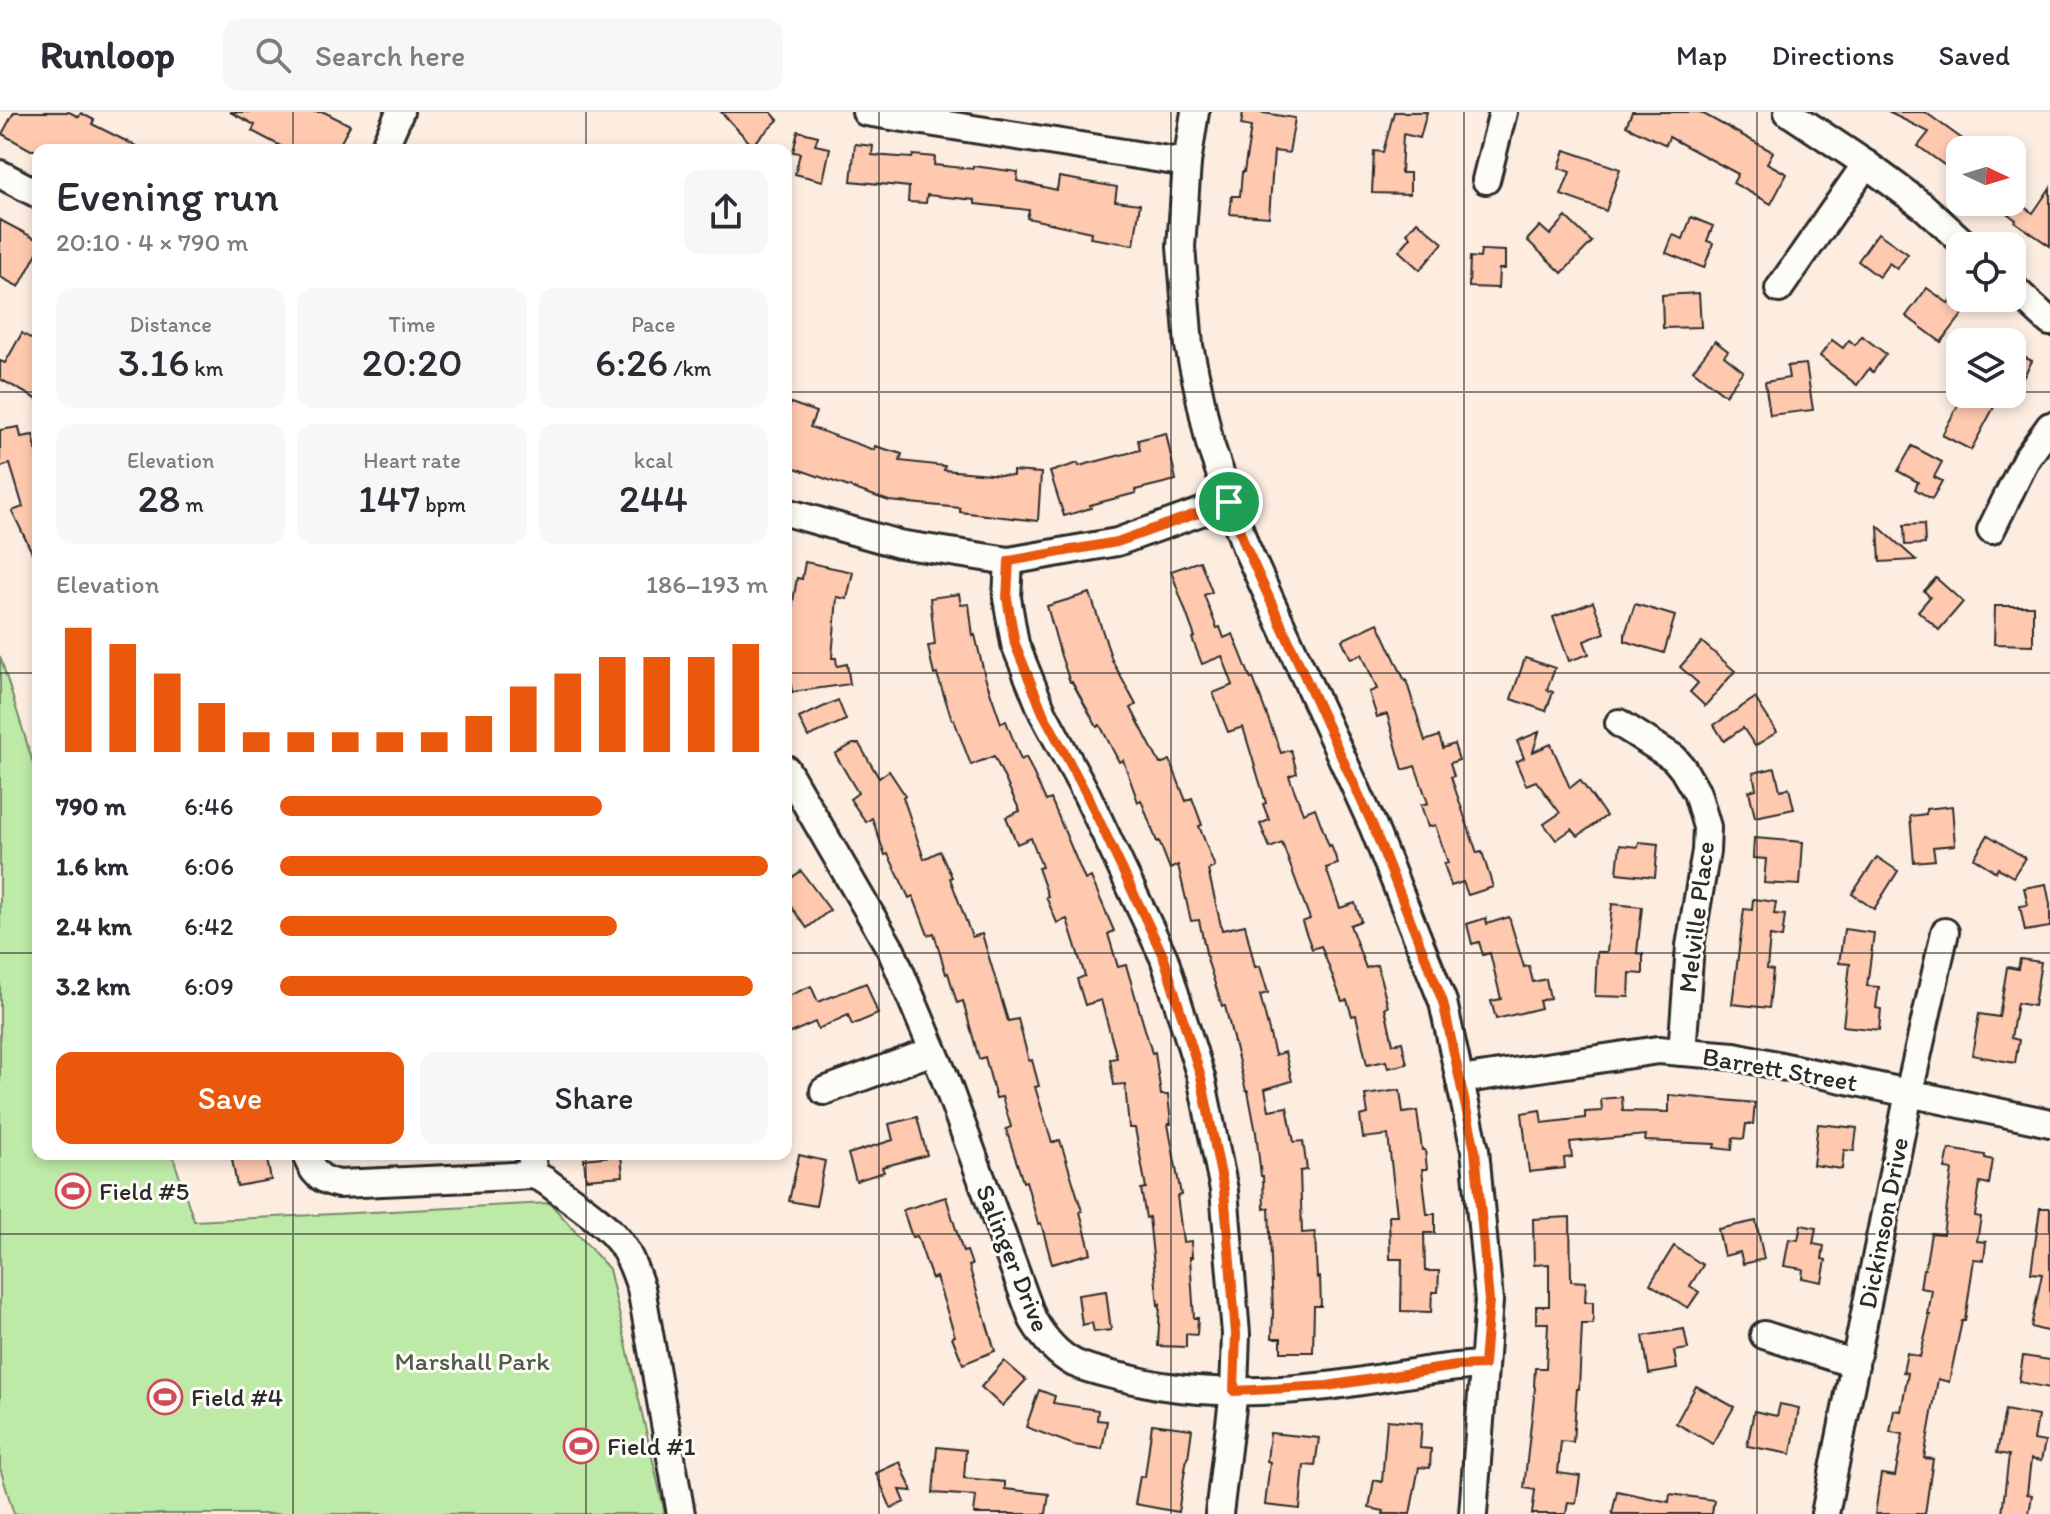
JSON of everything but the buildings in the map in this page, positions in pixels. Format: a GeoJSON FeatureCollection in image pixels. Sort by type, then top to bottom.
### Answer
{"type":"FeatureCollection","features":[{"type":"Feature","properties":{"kind":"street"},"geometry":{"type":"LineString","coordinates":[[386,144],[400,112]]}},
{"type":"Feature","properties":{"kind":"street"},"geometry":{"type":"LineString","coordinates":[[866,112],[1187,163]]}},
{"type":"Feature","properties":{"kind":"street"},"geometry":{"type":"LineString","coordinates":[[1195,112],[1187,163],[1181,247],[1189,346],[1210,444],[1245,545],[1373,826],[1443,1002],[1475,1150],[1489,1301],[1473,1514]]}},
{"type":"Feature","properties":{"kind":"street"},"geometry":{"type":"LineString","coordinates":[[1486,180],[1503,112]]}},
{"type":"Feature","properties":{"kind":"street"},"geometry":{"type":"LineString","coordinates":[[1788,112],[1866,164],[1923,206],[1952,232]]}},
{"type":"Feature","properties":{"kind":"street"},"geometry":{"type":"LineString","coordinates":[[1779,289],[1866,164]]}},
{"type":"Feature","properties":{"kind":"street"},"geometry":{"type":"LineString","coordinates":[[0,174],[32,191]]}},
{"type":"Feature","properties":{"kind":"street"},"geometry":{"type":"LineString","coordinates":[[2026,300],[2050,322]]}},
{"type":"Feature","properties":{"kind":"street"},"geometry":{"type":"LineString","coordinates":[[1991,530],[2026,459],[2050,426]]}},
{"type":"Feature","properties":{"kind":"street"},"geometry":{"type":"LineString","coordinates":[[792,514],[899,544],[1009,561],[1117,542],[1229,502]]}},
{"type":"Feature","properties":{"kind":"street"},"geometry":{"type":"LineString","coordinates":[[1009,561],[1007,598],[1015,644],[1043,713],[1087,795],[1164,958],[1201,1077],[1224,1190],[1236,1334],[1234,1391],[1219,1514]]}},
{"type":"Feature","properties":{"kind":"street","name":"Melville Place"},"geometry":{"type":"LineString","coordinates":[[1619,723],[1674,758],[1697,793],[1707,827],[1706,851],[1690,946],[1682,1052]]}},
{"type":"Feature","properties":{"kind":"street","name":"Salinger Drive"},"geometry":{"type":"LineString","coordinates":[[795,805],[891,950],[933,1051],[1033,1320],[1042,1337],[1072,1362],[1163,1386],[1234,1391],[1327,1386],[1456,1366],[1484,1365]]}},
{"type":"Feature","properties":{"kind":"street","name":"Dickinson Drive"},"geometry":{"type":"LineString","coordinates":[[1825,1514],[1909,1093],[1945,932]]}},
{"type":"Feature","properties":{"kind":"street","name":"Barrett Street"},"geometry":{"type":"LineString","coordinates":[[1460,1080],[1658,1050],[1734,1056],[2050,1123]]}},
{"type":"Feature","properties":{"kind":"street"},"geometry":{"type":"LineString","coordinates":[[824,1091],[933,1051]]}},
{"type":"Feature","properties":{"kind":"street"},"geometry":{"type":"LineString","coordinates":[[309,1160],[316,1175],[339,1184],[533,1164],[546,1181],[611,1232],[632,1263],[641,1288],[681,1514]]}},
{"type":"Feature","properties":{"kind":"street"},"geometry":{"type":"LineString","coordinates":[[1764,1335],[1855,1364]]}},
{"type":"Feature","properties":{"kind":"green space","name":"Marshall Park"},"geometry":{"type":"Polygon","coordinates":[[[0,656],[32,760],[32,1160],[174,1160],[194,1221],[550,1203],[609,1269],[665,1514],[14,1514],[0,1468],[0,656]]]}},
{"type":"Feature","properties":{"kind":"place","name":"Field #5"},"geometry":{"type":"Point","coordinates":[73,1191]}},
{"type":"Feature","properties":{"kind":"place","name":"Field #4"},"geometry":{"type":"Point","coordinates":[165,1397]}},
{"type":"Feature","properties":{"kind":"place","name":"Field #1"},"geometry":{"type":"Point","coordinates":[581,1446]}},
{"type":"Feature","properties":{"kind":"route"},"geometry":{"type":"LineString","coordinates":[[1229,502],[1245,545],[1373,826],[1443,1002],[1475,1150],[1489,1301],[1484,1365],[1456,1366],[1327,1386],[1234,1391],[1236,1334],[1224,1190],[1201,1077],[1164,958],[1087,795],[1043,713],[1015,644],[1007,598],[1009,561],[1117,542],[1229,502]]}}]}
